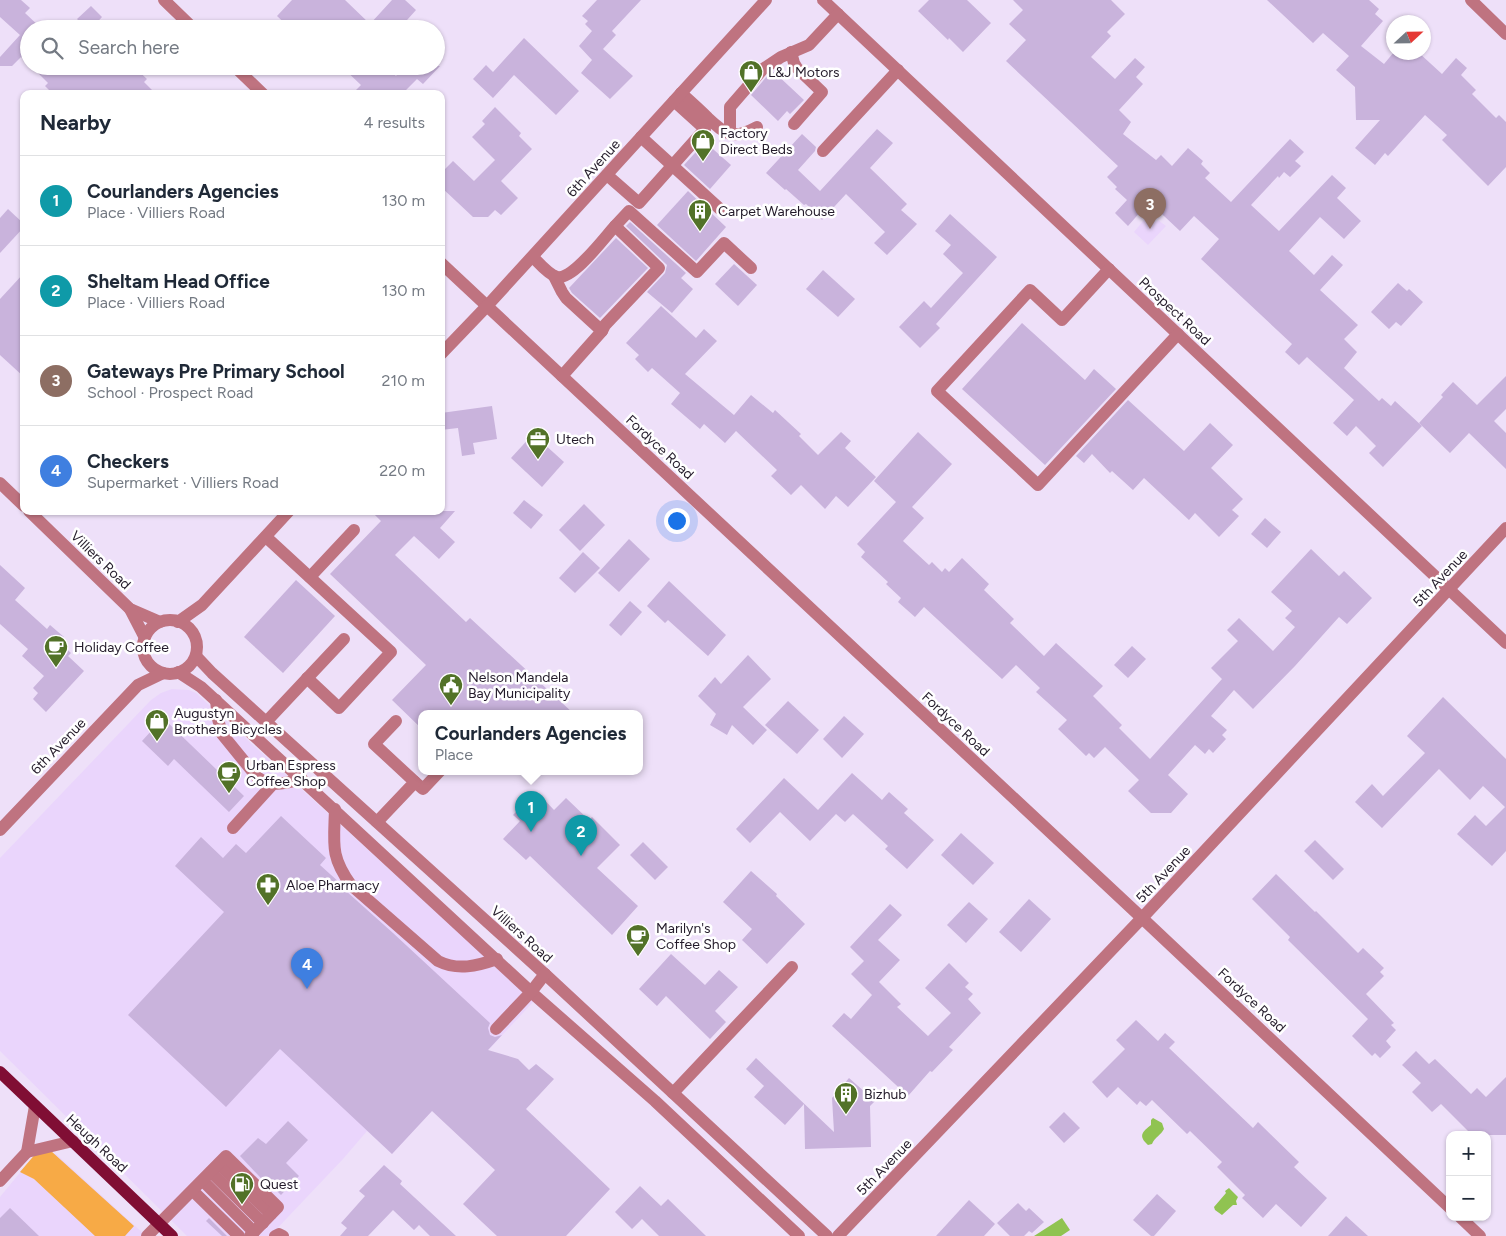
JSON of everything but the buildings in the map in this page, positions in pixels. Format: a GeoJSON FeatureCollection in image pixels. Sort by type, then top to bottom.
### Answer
{"type":"FeatureCollection","features":[{"type":"Feature","properties":{"kind":"main road","name":"Heugh Road"},"geometry":{"type":"LineString","coordinates":[[0,1072],[172,1236]]}},
{"type":"Feature","properties":{"kind":"street"},"geometry":{"type":"LineString","coordinates":[[164,0],[185,20]]}},
{"type":"Feature","properties":{"kind":"street","name":"6th Avenue"},"geometry":{"type":"LineString","coordinates":[[445,350],[766,0]]}},
{"type":"Feature","properties":{"kind":"street","name":"Prospect Road"},"geometry":{"type":"LineString","coordinates":[[823,0],[1506,643]]}},
{"type":"Feature","properties":{"kind":"street"},"geometry":{"type":"LineString","coordinates":[[1471,0],[1506,34]]}},
{"type":"Feature","properties":{"kind":"street"},"geometry":{"type":"LineString","coordinates":[[730,134],[730,107],[763,69],[771,62],[809,45],[838,14]]}},
{"type":"Feature","properties":{"kind":"street"},"geometry":{"type":"LineString","coordinates":[[791,52],[797,68],[822,92],[794,124]]}},
{"type":"Feature","properties":{"kind":"street"},"geometry":{"type":"LineString","coordinates":[[823,151],[898,70]]}},
{"type":"Feature","properties":{"kind":"street"},"geometry":{"type":"LineString","coordinates":[[243,75],[259,90]]}},
{"type":"Feature","properties":{"kind":"street"},"geometry":{"type":"LineString","coordinates":[[678,96],[722,131],[730,134],[745,133],[757,127]]}},
{"type":"Feature","properties":{"kind":"street"},"geometry":{"type":"LineString","coordinates":[[607,175],[639,203],[705,129],[678,96]]}},
{"type":"Feature","properties":{"kind":"street"},"geometry":{"type":"LineString","coordinates":[[641,137],[720,209]]}},
{"type":"Feature","properties":{"kind":"street"},"geometry":{"type":"LineString","coordinates":[[554,276],[564,277],[571,273],[629,211],[697,272],[724,243],[751,268]]}},
{"type":"Feature","properties":{"kind":"street"},"geometry":{"type":"LineString","coordinates":[[562,376],[605,325],[659,268],[615,226]]}},
{"type":"Feature","properties":{"kind":"street"},"geometry":{"type":"LineString","coordinates":[[532,257],[554,276],[556,283],[566,298],[602,330]]}},
{"type":"Feature","properties":{"kind":"street","name":"Fordyce Road"},"geometry":{"type":"LineString","coordinates":[[445,267],[1446,1204]]}},
{"type":"Feature","properties":{"kind":"street"},"geometry":{"type":"LineString","coordinates":[[1110,269],[1062,320],[1030,290],[937,391],[1038,485],[1178,334]]}},
{"type":"Feature","properties":{"kind":"street"},"geometry":{"type":"LineString","coordinates":[[0,483],[20,502]]}},
{"type":"Feature","properties":{"kind":"street","name":"Villiers Road"},"geometry":{"type":"LineString","coordinates":[[33,515],[130,609],[145,638]]}},
{"type":"Feature","properties":{"kind":"street"},"geometry":{"type":"LineString","coordinates":[[178,622],[202,605],[285,515]]}},
{"type":"Feature","properties":{"kind":"street","name":"5th Avenue"},"geometry":{"type":"LineString","coordinates":[[838,1236],[1142,918],[1506,528]]}},
{"type":"Feature","properties":{"kind":"street"},"geometry":{"type":"LineString","coordinates":[[310,577],[354,530]]}},
{"type":"Feature","properties":{"kind":"street"},"geometry":{"type":"LineString","coordinates":[[266,537],[391,652],[340,708],[307,678]]}},
{"type":"Feature","properties":{"kind":"street"},"geometry":{"type":"LineString","coordinates":[[178,672],[185,670],[192,664],[196,656],[197,649],[194,634],[202,605]]}},
{"type":"Feature","properties":{"kind":"street","name":"Villiers Road"},"geometry":{"type":"LineString","coordinates":[[130,609],[160,622]]}},
{"type":"Feature","properties":{"kind":"street"},"geometry":{"type":"LineString","coordinates":[[145,638],[148,631],[155,625],[160,622],[173,620],[189,628],[194,634]]}},
{"type":"Feature","properties":{"kind":"street","name":"6th Avenue"},"geometry":{"type":"LineString","coordinates":[[139,685],[147,661],[144,653],[145,638]]}},
{"type":"Feature","properties":{"kind":"street"},"geometry":{"type":"LineString","coordinates":[[266,722],[344,638]]}},
{"type":"Feature","properties":{"kind":"street","name":"Villiers Road"},"geometry":{"type":"LineString","coordinates":[[196,656],[212,673],[545,974],[827,1236]]}},
{"type":"Feature","properties":{"kind":"street"},"geometry":{"type":"LineString","coordinates":[[147,661],[151,667],[163,673]]}},
{"type":"Feature","properties":{"kind":"street"},"geometry":{"type":"LineString","coordinates":[[178,672],[201,687],[216,700],[799,1236]]}},
{"type":"Feature","properties":{"kind":"street","name":"6th Avenue"},"geometry":{"type":"LineString","coordinates":[[0,830],[139,685],[163,673],[178,672]]}},
{"type":"Feature","properties":{"kind":"street"},"geometry":{"type":"LineString","coordinates":[[216,700],[222,734],[257,777],[273,784],[302,779]]}},
{"type":"Feature","properties":{"kind":"street"},"geometry":{"type":"LineString","coordinates":[[396,721],[374,744],[423,789],[436,775]]}},
{"type":"Feature","properties":{"kind":"street"},"geometry":{"type":"LineString","coordinates":[[377,822],[414,782]]}},
{"type":"Feature","properties":{"kind":"street"},"geometry":{"type":"LineString","coordinates":[[233,828],[273,784]]}},
{"type":"Feature","properties":{"kind":"street"},"geometry":{"type":"LineString","coordinates":[[335,809],[333,847],[340,870],[352,885],[438,961],[453,967],[462,967],[477,966],[497,959]]}},
{"type":"Feature","properties":{"kind":"street"},"geometry":{"type":"LineString","coordinates":[[673,1093],[792,967]]}},
{"type":"Feature","properties":{"kind":"street"},"geometry":{"type":"LineString","coordinates":[[496,1029],[532,992],[545,974]]}},
{"type":"Feature","properties":{"kind":"street"},"geometry":{"type":"LineString","coordinates":[[0,1181],[27,1152],[35,1106]]}},
{"type":"Feature","properties":{"kind":"street"},"geometry":{"type":"LineString","coordinates":[[27,1152],[73,1141]]}},
{"type":"Feature","properties":{"kind":"street"},"geometry":{"type":"LineString","coordinates":[[147,1236],[226,1156],[278,1206],[260,1226],[211,1172]]}},
{"type":"Feature","properties":{"kind":"street"},"geometry":{"type":"LineString","coordinates":[[193,1191],[239,1236]]}},
{"type":"Feature","properties":{"kind":"street"},"geometry":{"type":"LineString","coordinates":[[1464,1221],[1480,1236]]}},
{"type":"Feature","properties":{"kind":"street"},"geometry":{"type":"LineString","coordinates":[[275,1236],[280,1234],[283,1236]]}},
{"type":"Feature","properties":{"kind":"shaded area"},"geometry":{"type":"Polygon","coordinates":[[[1148,215],[1156,222],[1158,220],[1166,226],[1148,245],[1134,232],[1148,215]]]}},
{"type":"Feature","properties":{"kind":"shaded area"},"geometry":{"type":"Polygon","coordinates":[[[172,689],[189,690],[196,693],[534,1001],[392,1154],[367,1131],[270,1236],[187,1236],[0,1051],[0,858],[151,700],[161,693],[172,689]]]}},
{"type":"Feature","properties":{"kind":"shaded area"},"geometry":{"type":"Polygon","coordinates":[[[1153,1118],[1162,1123],[1164,1129],[1152,1144],[1148,1145],[1143,1139],[1142,1134],[1151,1125],[1153,1118]]]}},
{"type":"Feature","properties":{"kind":"shaded area"},"geometry":{"type":"Polygon","coordinates":[[[51,1151],[134,1226],[125,1236],[95,1236],[34,1179],[20,1172],[37,1152],[51,1151]]]}},
{"type":"Feature","properties":{"kind":"shaded area"},"geometry":{"type":"Polygon","coordinates":[[[37,1152],[56,1154],[146,1236],[0,1236],[0,1197],[37,1152]]]}},
{"type":"Feature","properties":{"kind":"shaded area"},"geometry":{"type":"Polygon","coordinates":[[[1229,1188],[1238,1197],[1237,1205],[1233,1205],[1222,1215],[1214,1207],[1229,1188]]]}},
{"type":"Feature","properties":{"kind":"shaded area"},"geometry":{"type":"Polygon","coordinates":[[[1062,1218],[1070,1230],[1061,1236],[1034,1236],[1062,1218]]]}},
{"type":"Feature","properties":{"kind":"place","name":"L&J Motors"},"geometry":{"type":"Point","coordinates":[751,93]}},
{"type":"Feature","properties":{"kind":"place","name":"Factory Direct Beds"},"geometry":{"type":"Point","coordinates":[703,162]}},
{"type":"Feature","properties":{"kind":"place","name":"Gateways Pre Primary School"},"geometry":{"type":"Point","coordinates":[1150,229]}},
{"type":"Feature","properties":{"kind":"place","name":"Carpet Warehouse"},"geometry":{"type":"Point","coordinates":[700,232]}},
{"type":"Feature","properties":{"kind":"place","name":"Utech"},"geometry":{"type":"Point","coordinates":[538,460]}},
{"type":"Feature","properties":{"kind":"place","name":"Holiday Coffee"},"geometry":{"type":"Point","coordinates":[56,668]}},
{"type":"Feature","properties":{"kind":"place","name":"Nelson Mandela Bay Municipality"},"geometry":{"type":"Point","coordinates":[451,706]}},
{"type":"Feature","properties":{"kind":"place","name":"Augustyn Brothers Bicycles"},"geometry":{"type":"Point","coordinates":[157,742]}},
{"type":"Feature","properties":{"kind":"place","name":"Urban Espress Coffee Shop"},"geometry":{"type":"Point","coordinates":[229,794]}},
{"type":"Feature","properties":{"kind":"place","name":"Courlanders Agencies"},"geometry":{"type":"Point","coordinates":[531,832]}},
{"type":"Feature","properties":{"kind":"place","name":"Sheltam Head Office"},"geometry":{"type":"Point","coordinates":[581,856]}},
{"type":"Feature","properties":{"kind":"place","name":"Aloe Pharmacy"},"geometry":{"type":"Point","coordinates":[268,906]}},
{"type":"Feature","properties":{"kind":"place","name":"Marilyn's Coffee Shop"},"geometry":{"type":"Point","coordinates":[638,957]}},
{"type":"Feature","properties":{"kind":"place","name":"Checkers"},"geometry":{"type":"Point","coordinates":[307,989]}},
{"type":"Feature","properties":{"kind":"place","name":"Bizhub"},"geometry":{"type":"Point","coordinates":[846,1115]}},
{"type":"Feature","properties":{"kind":"place","name":"Quest"},"geometry":{"type":"Point","coordinates":[242,1205]}}]}
